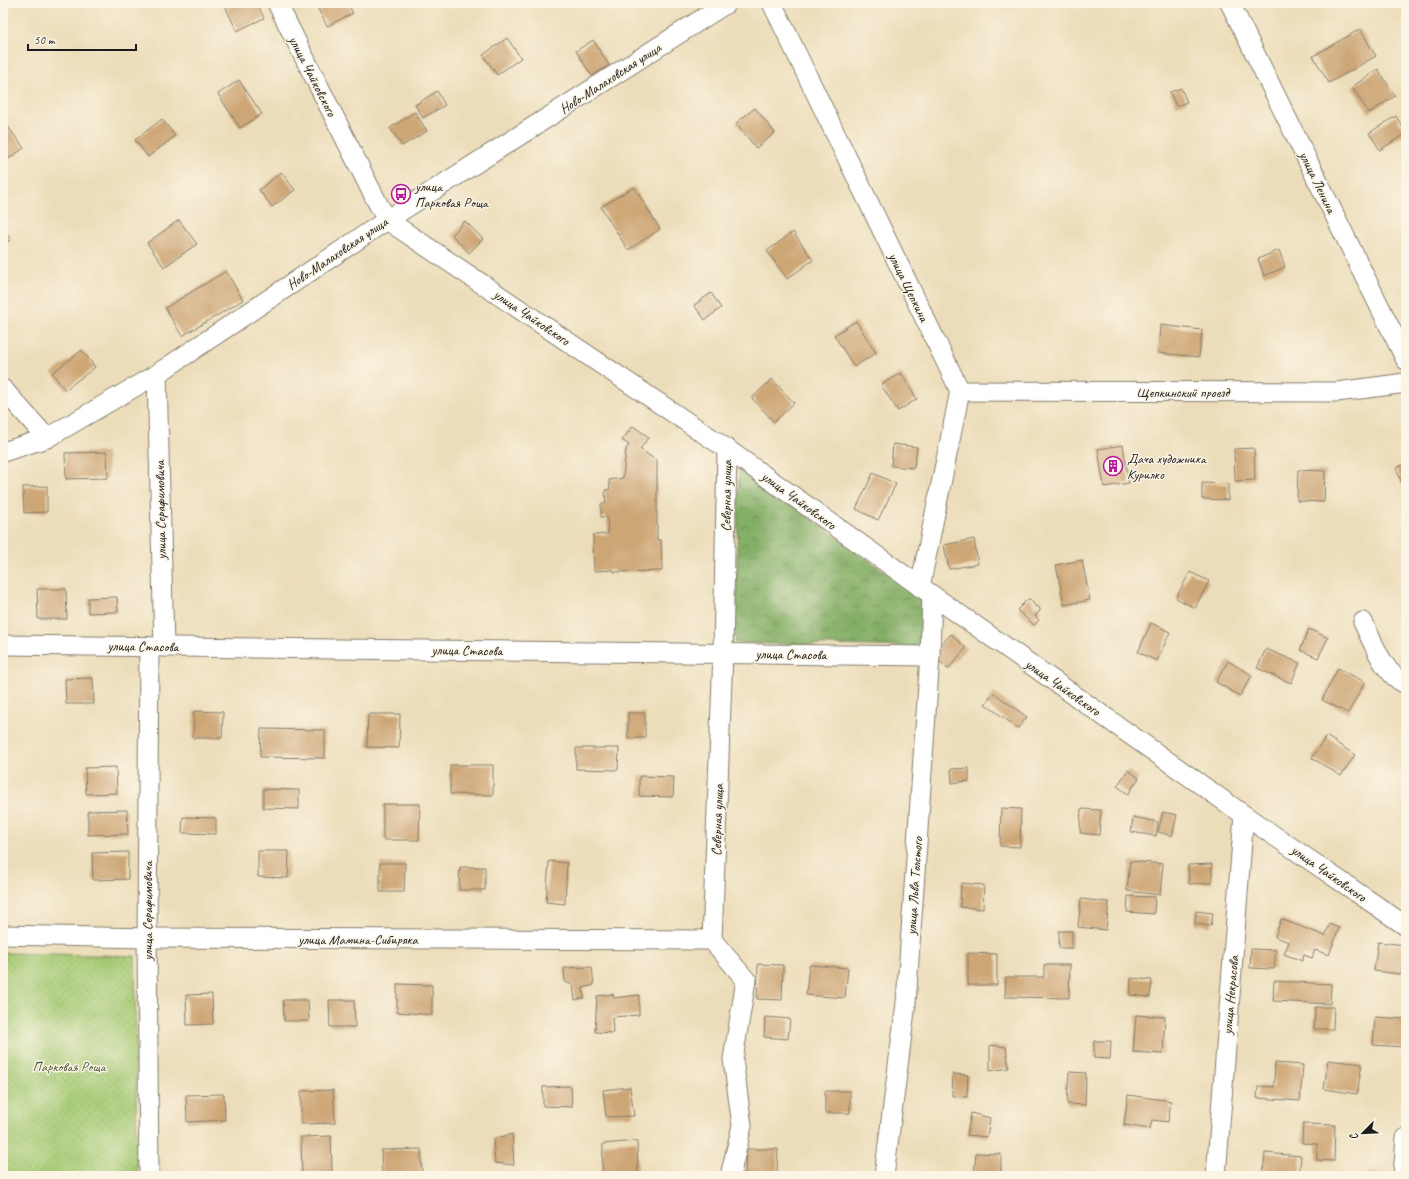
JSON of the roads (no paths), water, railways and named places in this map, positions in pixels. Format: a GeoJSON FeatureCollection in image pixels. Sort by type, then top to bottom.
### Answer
{"type":"FeatureCollection","features":[{"type":"Feature","properties":{"kind":"street","name":"улица Чайковского"},"geometry":{"type":"LineString","coordinates":[[277,3],[387,220],[727,449],[1244,815],[1406,926]]}},
{"type":"Feature","properties":{"kind":"street","name":"Ново-Малаховская улица"},"geometry":{"type":"LineString","coordinates":[[3,452],[46,438],[157,374],[387,220],[726,3]]}},
{"type":"Feature","properties":{"kind":"street","name":"улица Щепкина"},"geometry":{"type":"LineString","coordinates":[[772,3],[960,391]]}},
{"type":"Feature","properties":{"kind":"street","name":"улица Ленина"},"geometry":{"type":"LineString","coordinates":[[1230,3],[1406,360]]}},
{"type":"Feature","properties":{"kind":"street","name":"улица Серафимовича"},"geometry":{"type":"LineString","coordinates":[[149,1176],[147,938],[156,647],[157,374]]}},
{"type":"Feature","properties":{"kind":"street","name":"Щепкинский проезд"},"geometry":{"type":"LineString","coordinates":[[960,391],[1336,392],[1406,383]]}},
{"type":"Feature","properties":{"kind":"street"},"geometry":{"type":"LineString","coordinates":[[3,389],[46,438]]}},
{"type":"Feature","properties":{"kind":"street"},"geometry":{"type":"LineString","coordinates":[[926,591],[960,391]]}},
{"type":"Feature","properties":{"kind":"street","name":"Северная улица"},"geometry":{"type":"LineString","coordinates":[[712,940],[723,653],[727,449]]}},
{"type":"Feature","properties":{"kind":"street","name":"улица Льва Толстого"},"geometry":{"type":"LineString","coordinates":[[884,1176],[906,1003],[930,656],[926,591]]}},
{"type":"Feature","properties":{"kind":"street"},"geometry":{"type":"LineString","coordinates":[[1363,622],[1387,668],[1398,681],[1406,684]]}},
{"type":"Feature","properties":{"kind":"street","name":"улица Стасова"},"geometry":{"type":"LineString","coordinates":[[3,645],[930,656]]}},
{"type":"Feature","properties":{"kind":"street","name":"улица Некрасова"},"geometry":{"type":"LineString","coordinates":[[1216,1176],[1244,815]]}},
{"type":"Feature","properties":{"kind":"street","name":"улица Мамина-Сибиряка"},"geometry":{"type":"LineString","coordinates":[[3,935],[147,938],[712,940]]}},
{"type":"Feature","properties":{"kind":"street"},"geometry":{"type":"LineString","coordinates":[[712,940],[746,980],[733,1059],[742,1126],[730,1176]]}},
{"type":"Feature","properties":{"kind":"street"},"geometry":{"type":"LineString","coordinates":[[1403,1176],[1406,1138]]}},
{"type":"Feature","properties":{"kind":"place","name":"улица Парковая Роща"},"geometry":{"type":"Point","coordinates":[401,194]}},
{"type":"Feature","properties":{"kind":"place","name":"Дача художника Курилко"},"geometry":{"type":"Point","coordinates":[1113,466]}},
{"type":"Feature","properties":{"kind":"park label","name":"Парковая Роща"},"geometry":{"type":"Point","coordinates":[69,1066]}}]}
